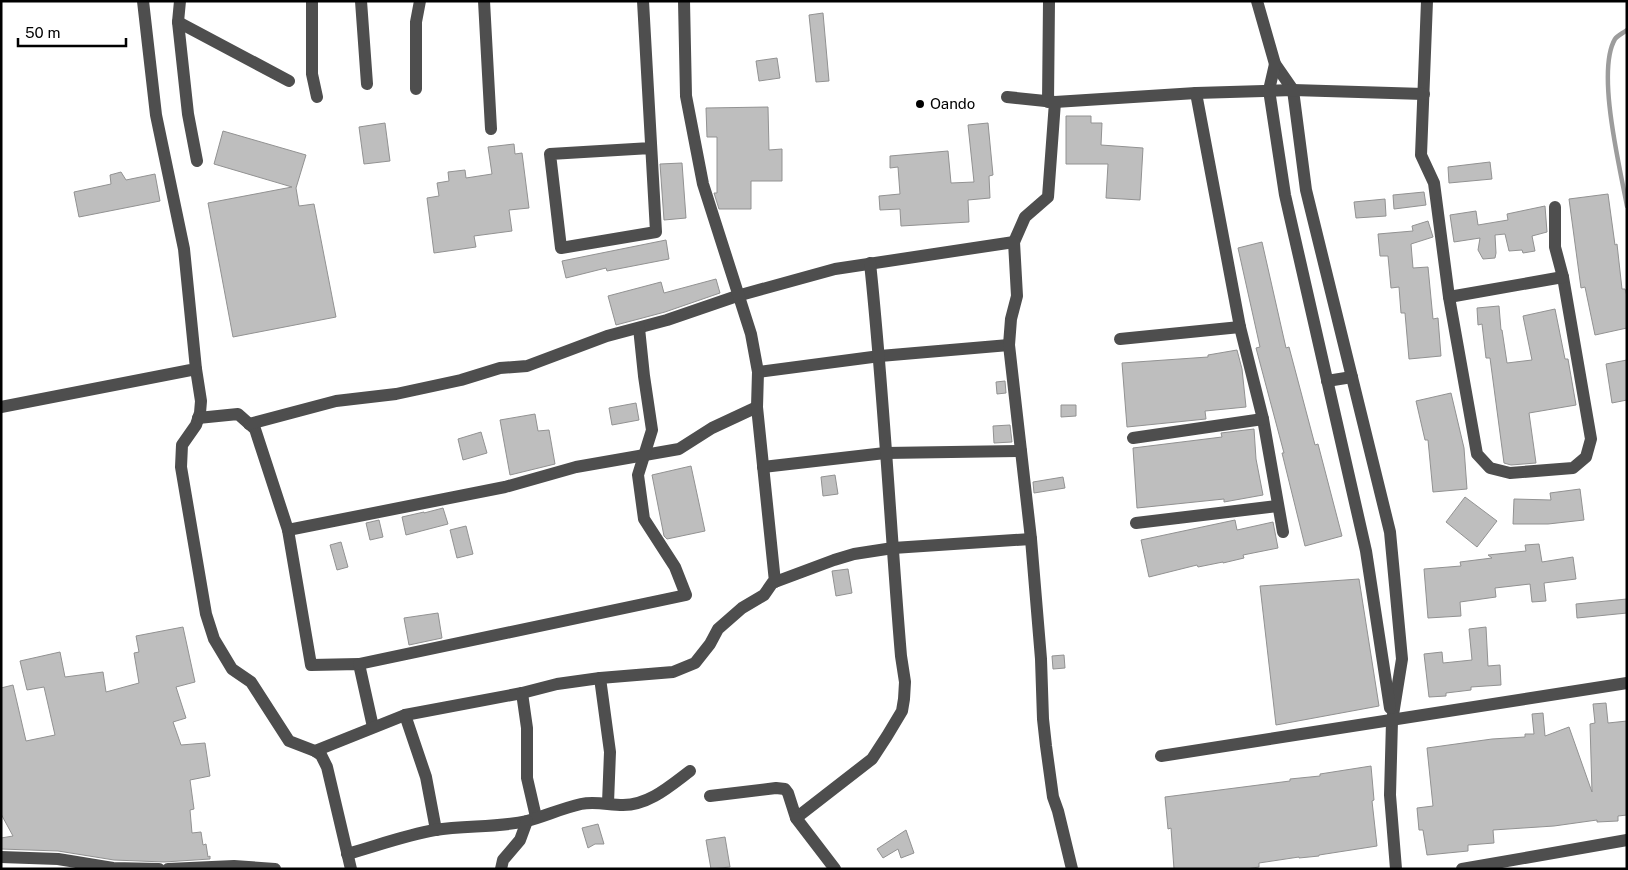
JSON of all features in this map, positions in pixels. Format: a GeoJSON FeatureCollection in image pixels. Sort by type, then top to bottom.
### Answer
{"type":"FeatureCollection","features":[{"type":"Feature","properties":{"kind":"street"},"geometry":{"type":"LineString","coordinates":[[142,1],[156,114],[184,249],[200,401],[196,425],[182,445],[181,466],[206,614],[214,639],[232,668],[251,682],[289,741],[321,755],[327,767],[351,869]]}},
{"type":"Feature","properties":{"kind":"street"},"geometry":{"type":"LineString","coordinates":[[180,1],[178,22],[188,114],[197,161]]}},
{"type":"Feature","properties":{"kind":"street"},"geometry":{"type":"LineString","coordinates":[[312,1],[312,74],[317,97]]}},
{"type":"Feature","properties":{"kind":"street"},"geometry":{"type":"LineString","coordinates":[[362,1],[367,84]]}},
{"type":"Feature","properties":{"kind":"street"},"geometry":{"type":"LineString","coordinates":[[416,90],[416,22],[420,1]]}},
{"type":"Feature","properties":{"kind":"street"},"geometry":{"type":"LineString","coordinates":[[484,1],[491,129]]}},
{"type":"Feature","properties":{"kind":"street"},"geometry":{"type":"LineString","coordinates":[[643,1],[656,232],[561,248],[550,154],[651,148]]}},
{"type":"Feature","properties":{"kind":"street"},"geometry":{"type":"LineString","coordinates":[[684,1],[686,96],[703,184],[737,296],[751,334],[758,372],[757,406],[776,582]]}},
{"type":"Feature","properties":{"kind":"street"},"geometry":{"type":"LineString","coordinates":[[1048,1],[1051,102],[1048,197],[1025,217],[1014,242],[1017,296],[1011,318],[1009,345],[1031,539],[1046,746],[1053,797],[1072,869]]}},
{"type":"Feature","properties":{"kind":"street"},"geometry":{"type":"LineString","coordinates":[[1257,1],[1275,64],[1293,90],[1306,190],[1390,532],[1402,659],[1392,721],[1390,795],[1396,869]]}},
{"type":"Feature","properties":{"kind":"street"},"geometry":{"type":"LineString","coordinates":[[1427,1],[1421,155],[1434,183],[1449,298],[1477,454],[1490,468],[1510,472],[1574,468],[1586,457],[1591,439],[1556,247],[1555,208]]}},
{"type":"Feature","properties":{"kind":"street"},"geometry":{"type":"LineString","coordinates":[[178,22],[288,81]]}},
{"type":"Feature","properties":{"kind":"street"},"geometry":{"type":"LineString","coordinates":[[1275,64],[1269,90],[1285,195],[1366,551],[1392,721]]}},
{"type":"Feature","properties":{"kind":"street"},"geometry":{"type":"LineString","coordinates":[[1007,97],[1051,102],[1269,90],[1424,94]]}},
{"type":"Feature","properties":{"kind":"street"},"geometry":{"type":"LineString","coordinates":[[1196,93],[1240,327],[1263,419],[1282,532]]}},
{"type":"Feature","properties":{"kind":"street"},"geometry":{"type":"LineString","coordinates":[[249,424],[336,401],[396,394],[461,380],[500,368],[527,366],[607,336],[667,320],[737,296],[835,269],[1014,242]]}},
{"type":"Feature","properties":{"kind":"street"},"geometry":{"type":"LineString","coordinates":[[796,818],[872,759],[902,711],[905,682],[900,656],[880,356],[870,263]]}},
{"type":"Feature","properties":{"kind":"street"},"geometry":{"type":"LineString","coordinates":[[1449,298],[1562,277]]}},
{"type":"Feature","properties":{"kind":"street"},"geometry":{"type":"LineString","coordinates":[[1120,339],[1240,327]]}},
{"type":"Feature","properties":{"kind":"street"},"geometry":{"type":"LineString","coordinates":[[198,418],[238,414],[255,430],[288,530],[311,665],[359,664],[686,595],[675,567],[644,519],[638,475],[652,430],[639,328]]}},
{"type":"Feature","properties":{"kind":"street"},"geometry":{"type":"LineString","coordinates":[[758,372],[880,356],[1009,345]]}},
{"type":"Feature","properties":{"kind":"street"},"geometry":{"type":"LineString","coordinates":[[1,407],[196,369]]}},
{"type":"Feature","properties":{"kind":"street"},"geometry":{"type":"LineString","coordinates":[[1327,381],[1352,378]]}},
{"type":"Feature","properties":{"kind":"street"},"geometry":{"type":"LineString","coordinates":[[288,530],[505,486],[576,467],[679,448],[712,428],[757,406]]}},
{"type":"Feature","properties":{"kind":"street"},"geometry":{"type":"LineString","coordinates":[[1133,438],[1263,419]]}},
{"type":"Feature","properties":{"kind":"street"},"geometry":{"type":"LineString","coordinates":[[763,466],[885,452],[1021,451]]}},
{"type":"Feature","properties":{"kind":"street"},"geometry":{"type":"LineString","coordinates":[[1136,523],[1277,506]]}},
{"type":"Feature","properties":{"kind":"street"},"geometry":{"type":"LineString","coordinates":[[315,751],[373,726],[405,715],[522,693],[557,684],[600,678],[673,672],[695,663],[710,644],[718,629],[742,608],[764,595],[773,582],[854,554],[893,548],[1031,539]]}},
{"type":"Feature","properties":{"kind":"street"},"geometry":{"type":"LineString","coordinates":[[359,664],[373,726]]}},
{"type":"Feature","properties":{"kind":"street"},"geometry":{"type":"LineString","coordinates":[[600,678],[610,752],[608,803]]}},
{"type":"Feature","properties":{"kind":"street"},"geometry":{"type":"LineString","coordinates":[[1161,756],[1627,683]]}},
{"type":"Feature","properties":{"kind":"street"},"geometry":{"type":"LineString","coordinates":[[501,869],[503,860],[520,840],[532,819],[526,778],[527,728],[522,693]]}},
{"type":"Feature","properties":{"kind":"street"},"geometry":{"type":"LineString","coordinates":[[405,715],[426,777],[436,830]]}},
{"type":"Feature","properties":{"kind":"street"},"geometry":{"type":"LineString","coordinates":[[347,854],[436,830],[489,826],[532,819],[583,803],[622,805],[647,800],[690,772]]}},
{"type":"Feature","properties":{"kind":"street"},"geometry":{"type":"LineString","coordinates":[[710,796],[776,788],[785,789],[788,792],[796,818],[835,869]]}},
{"type":"Feature","properties":{"kind":"street"},"geometry":{"type":"LineString","coordinates":[[1462,869],[1502,865],[1627,840]]}},
{"type":"Feature","properties":{"kind":"street"},"geometry":{"type":"LineString","coordinates":[[1,857],[58,859],[113,868],[159,869]]}},
{"type":"Feature","properties":{"kind":"street"},"geometry":{"type":"LineString","coordinates":[[168,869],[234,866],[275,869]]}},
{"type":"Feature","properties":{"kind":"building"},"geometry":{"type":"Polygon","coordinates":[[[823,13],[829,81],[816,82],[809,15],[823,13]]]}},
{"type":"Feature","properties":{"kind":"building"},"geometry":{"type":"Polygon","coordinates":[[[777,58],[780,78],[759,81],[756,61],[777,58]]]}},
{"type":"Feature","properties":{"kind":"building"},"geometry":{"type":"Polygon","coordinates":[[[768,107],[769,150],[782,149],[782,181],[751,181],[751,209],[719,209],[714,193],[717,193],[717,137],[707,137],[706,108],[768,107]]]}},
{"type":"Feature","properties":{"kind":"building"},"geometry":{"type":"Polygon","coordinates":[[[1066,116],[1091,116],[1091,123],[1102,123],[1101,145],[1143,148],[1140,200],[1106,198],[1108,164],[1066,164],[1066,116]]]}},
{"type":"Feature","properties":{"kind":"building"},"geometry":{"type":"Polygon","coordinates":[[[385,123],[390,161],[364,164],[359,127],[385,123]]]}},
{"type":"Feature","properties":{"kind":"building"},"geometry":{"type":"Polygon","coordinates":[[[988,123],[993,175],[989,176],[990,198],[968,200],[969,222],[901,226],[900,209],[880,210],[879,196],[900,194],[898,167],[890,168],[890,156],[948,151],[951,183],[974,182],[968,125],[988,123]]]}},
{"type":"Feature","properties":{"kind":"building"},"geometry":{"type":"Polygon","coordinates":[[[223,131],[306,155],[296,188],[299,206],[314,204],[336,317],[233,337],[208,203],[292,187],[214,164],[223,131]]]}},
{"type":"Feature","properties":{"kind":"building"},"geometry":{"type":"Polygon","coordinates":[[[514,144],[515,154],[522,153],[529,208],[509,210],[512,231],[474,236],[476,247],[434,253],[427,198],[439,196],[437,183],[449,181],[448,172],[465,170],[466,178],[492,174],[488,147],[514,144]]]}},
{"type":"Feature","properties":{"kind":"building"},"geometry":{"type":"Polygon","coordinates":[[[1490,162],[1492,179],[1449,183],[1448,167],[1490,162]]]}},
{"type":"Feature","properties":{"kind":"building"},"geometry":{"type":"Polygon","coordinates":[[[682,163],[686,218],[664,220],[660,164],[682,163]]]}},
{"type":"Feature","properties":{"kind":"building"},"geometry":{"type":"Polygon","coordinates":[[[121,172],[126,180],[155,174],[160,201],[79,217],[74,192],[111,184],[110,175],[121,172]]]}},
{"type":"Feature","properties":{"kind":"building"},"geometry":{"type":"Polygon","coordinates":[[[1424,192],[1426,205],[1394,209],[1393,195],[1424,192]]]}},
{"type":"Feature","properties":{"kind":"building"},"geometry":{"type":"Polygon","coordinates":[[[1608,194],[1615,245],[1617,244],[1622,289],[1625,289],[1627,296],[1627,328],[1595,335],[1585,287],[1581,288],[1569,199],[1608,194]]]}},
{"type":"Feature","properties":{"kind":"building"},"geometry":{"type":"Polygon","coordinates":[[[1385,199],[1386,216],[1356,218],[1354,202],[1385,199]]]}},
{"type":"Feature","properties":{"kind":"building"},"geometry":{"type":"Polygon","coordinates":[[[1545,206],[1547,232],[1532,236],[1535,251],[1523,253],[1522,250],[1509,251],[1505,234],[1495,235],[1495,258],[1483,259],[1478,250],[1480,238],[1454,242],[1450,215],[1476,211],[1478,225],[1508,220],[1507,214],[1545,206]]]}},
{"type":"Feature","properties":{"kind":"building"},"geometry":{"type":"Polygon","coordinates":[[[1428,221],[1433,237],[1411,244],[1413,268],[1428,267],[1433,319],[1438,318],[1441,356],[1409,359],[1405,313],[1401,313],[1399,287],[1391,288],[1388,256],[1380,256],[1378,234],[1413,231],[1412,226],[1428,221]]]}},
{"type":"Feature","properties":{"kind":"building"},"geometry":{"type":"Polygon","coordinates":[[[666,240],[669,259],[607,271],[606,268],[566,278],[562,261],[666,240]]]}},
{"type":"Feature","properties":{"kind":"building"},"geometry":{"type":"Polygon","coordinates":[[[1262,242],[1286,348],[1289,347],[1315,445],[1318,444],[1342,536],[1305,546],[1282,453],[1284,453],[1256,348],[1260,347],[1238,248],[1262,242]]]}},
{"type":"Feature","properties":{"kind":"building"},"geometry":{"type":"Polygon","coordinates":[[[716,279],[720,293],[665,312],[616,325],[608,296],[661,282],[664,293],[716,279]]]}},
{"type":"Feature","properties":{"kind":"building"},"geometry":{"type":"Polygon","coordinates":[[[1499,306],[1507,363],[1532,360],[1523,316],[1555,309],[1565,359],[1568,359],[1576,405],[1529,413],[1536,463],[1511,465],[1504,463],[1490,358],[1486,358],[1482,324],[1478,325],[1477,308],[1499,306]]]}},
{"type":"Feature","properties":{"kind":"building"},"geometry":{"type":"Polygon","coordinates":[[[1237,350],[1242,369],[1246,407],[1205,411],[1206,419],[1127,427],[1122,363],[1208,357],[1208,355],[1237,350]]]}},
{"type":"Feature","properties":{"kind":"building"},"geometry":{"type":"Polygon","coordinates":[[[1627,360],[1627,400],[1612,403],[1606,364],[1627,360]]]}},
{"type":"Feature","properties":{"kind":"building"},"geometry":{"type":"Polygon","coordinates":[[[1005,381],[1006,393],[997,394],[996,382],[1005,381]]]}},
{"type":"Feature","properties":{"kind":"building"},"geometry":{"type":"Polygon","coordinates":[[[1451,393],[1464,448],[1467,489],[1433,492],[1428,440],[1425,440],[1416,401],[1451,393]]]}},
{"type":"Feature","properties":{"kind":"building"},"geometry":{"type":"Polygon","coordinates":[[[636,403],[639,420],[612,425],[609,408],[636,403]]]}},
{"type":"Feature","properties":{"kind":"building"},"geometry":{"type":"Polygon","coordinates":[[[1061,405],[1076,405],[1076,416],[1061,417],[1061,405]]]}},
{"type":"Feature","properties":{"kind":"building"},"geometry":{"type":"Polygon","coordinates":[[[535,414],[538,431],[549,430],[555,464],[510,475],[500,420],[535,414]]]}},
{"type":"Feature","properties":{"kind":"building"},"geometry":{"type":"Polygon","coordinates":[[[1010,425],[1012,442],[994,443],[993,426],[1010,425]]]}},
{"type":"Feature","properties":{"kind":"building"},"geometry":{"type":"Polygon","coordinates":[[[1254,429],[1256,459],[1263,495],[1224,502],[1224,499],[1137,508],[1133,448],[1222,437],[1221,433],[1254,429]]]}},
{"type":"Feature","properties":{"kind":"building"},"geometry":{"type":"Polygon","coordinates":[[[481,432],[487,453],[463,460],[458,439],[481,432]]]}},
{"type":"Feature","properties":{"kind":"building"},"geometry":{"type":"Polygon","coordinates":[[[691,466],[705,531],[667,539],[664,536],[652,475],[691,466]]]}},
{"type":"Feature","properties":{"kind":"building"},"geometry":{"type":"Polygon","coordinates":[[[835,475],[838,494],[823,496],[821,477],[835,475]]]}},
{"type":"Feature","properties":{"kind":"building"},"geometry":{"type":"Polygon","coordinates":[[[1063,477],[1065,488],[1034,493],[1033,482],[1063,477]]]}},
{"type":"Feature","properties":{"kind":"building"},"geometry":{"type":"Polygon","coordinates":[[[1580,489],[1584,520],[1548,524],[1513,524],[1514,499],[1551,500],[1550,493],[1580,489]]]}},
{"type":"Feature","properties":{"kind":"building"},"geometry":{"type":"Polygon","coordinates":[[[1465,497],[1497,521],[1477,547],[1446,522],[1465,497]]]}},
{"type":"Feature","properties":{"kind":"building"},"geometry":{"type":"Polygon","coordinates":[[[443,508],[448,524],[406,535],[402,517],[443,508]]]}},
{"type":"Feature","properties":{"kind":"building"},"geometry":{"type":"Polygon","coordinates":[[[379,520],[383,537],[370,540],[366,523],[379,520]]]}},
{"type":"Feature","properties":{"kind":"building"},"geometry":{"type":"Polygon","coordinates":[[[1235,520],[1237,530],[1273,522],[1278,548],[1243,555],[1244,558],[1223,563],[1198,567],[1197,565],[1149,577],[1141,540],[1235,520]]]}},
{"type":"Feature","properties":{"kind":"building"},"geometry":{"type":"Polygon","coordinates":[[[466,526],[473,554],[457,558],[450,530],[466,526]]]}},
{"type":"Feature","properties":{"kind":"building"},"geometry":{"type":"Polygon","coordinates":[[[341,542],[348,567],[337,570],[330,545],[341,542]]]}},
{"type":"Feature","properties":{"kind":"building"},"geometry":{"type":"Polygon","coordinates":[[[1539,544],[1542,562],[1573,557],[1576,579],[1544,583],[1546,601],[1532,602],[1530,584],[1495,588],[1496,597],[1460,602],[1461,616],[1428,618],[1424,569],[1461,566],[1460,562],[1492,558],[1488,555],[1526,551],[1525,545],[1539,544]]]}},
{"type":"Feature","properties":{"kind":"building"},"geometry":{"type":"Polygon","coordinates":[[[848,569],[852,593],[836,596],[832,571],[848,569]]]}},
{"type":"Feature","properties":{"kind":"building"},"geometry":{"type":"Polygon","coordinates":[[[1359,579],[1379,706],[1276,725],[1260,586],[1359,579]]]}},
{"type":"Feature","properties":{"kind":"building"},"geometry":{"type":"Polygon","coordinates":[[[1627,599],[1627,613],[1577,618],[1576,604],[1627,599]]]}},
{"type":"Feature","properties":{"kind":"building"},"geometry":{"type":"Polygon","coordinates":[[[438,613],[442,638],[409,645],[404,618],[438,613]]]}},
{"type":"Feature","properties":{"kind":"building"},"geometry":{"type":"Polygon","coordinates":[[[183,627],[195,682],[176,687],[186,718],[173,722],[181,745],[205,743],[210,776],[190,780],[194,809],[190,810],[192,833],[201,832],[203,845],[206,844],[210,859],[164,862],[114,860],[58,851],[1,849],[1,838],[13,836],[1,814],[1,688],[13,685],[26,741],[55,735],[44,687],[27,690],[20,661],[60,652],[65,677],[103,672],[106,692],[139,683],[134,653],[139,652],[136,636],[183,627]]]}},
{"type":"Feature","properties":{"kind":"building"},"geometry":{"type":"Polygon","coordinates":[[[1486,627],[1488,666],[1500,665],[1501,685],[1471,687],[1471,690],[1446,693],[1446,696],[1429,697],[1424,654],[1442,652],[1443,663],[1472,660],[1469,629],[1486,627]]]}},
{"type":"Feature","properties":{"kind":"building"},"geometry":{"type":"Polygon","coordinates":[[[1064,655],[1065,668],[1053,669],[1052,656],[1064,655]]]}},
{"type":"Feature","properties":{"kind":"building"},"geometry":{"type":"Polygon","coordinates":[[[1606,703],[1608,723],[1627,721],[1627,815],[1618,816],[1618,821],[1597,822],[1597,820],[1554,826],[1493,830],[1494,843],[1468,845],[1468,851],[1427,855],[1423,830],[1419,830],[1417,808],[1433,806],[1427,748],[1492,739],[1525,737],[1525,734],[1534,734],[1532,714],[1543,713],[1545,736],[1569,727],[1592,792],[1590,724],[1595,723],[1593,704],[1606,703]]]}},
{"type":"Feature","properties":{"kind":"building"},"geometry":{"type":"Polygon","coordinates":[[[1371,766],[1374,800],[1372,801],[1377,846],[1319,856],[1259,863],[1259,867],[1246,869],[1174,869],[1171,828],[1168,829],[1165,797],[1290,781],[1290,779],[1320,776],[1320,774],[1371,766]]]}},
{"type":"Feature","properties":{"kind":"building"},"geometry":{"type":"Polygon","coordinates":[[[598,824],[604,844],[595,844],[588,848],[582,828],[598,824]]]}},
{"type":"Feature","properties":{"kind":"building"},"geometry":{"type":"Polygon","coordinates":[[[906,830],[914,853],[901,858],[898,849],[883,858],[877,849],[906,830]]]}},
{"type":"Feature","properties":{"kind":"building"},"geometry":{"type":"Polygon","coordinates":[[[725,837],[730,867],[711,869],[706,840],[725,837]]]}},
{"type":"Feature","properties":{"kind":"waterway"},"geometry":{"type":"LineString","coordinates":[[1627,30],[1615,39],[1610,54],[1608,73],[1611,120],[1627,206]]}},
{"type":"Feature","properties":{"kind":"place","name":"Oando"},"geometry":{"type":"Point","coordinates":[920,104]}}]}
